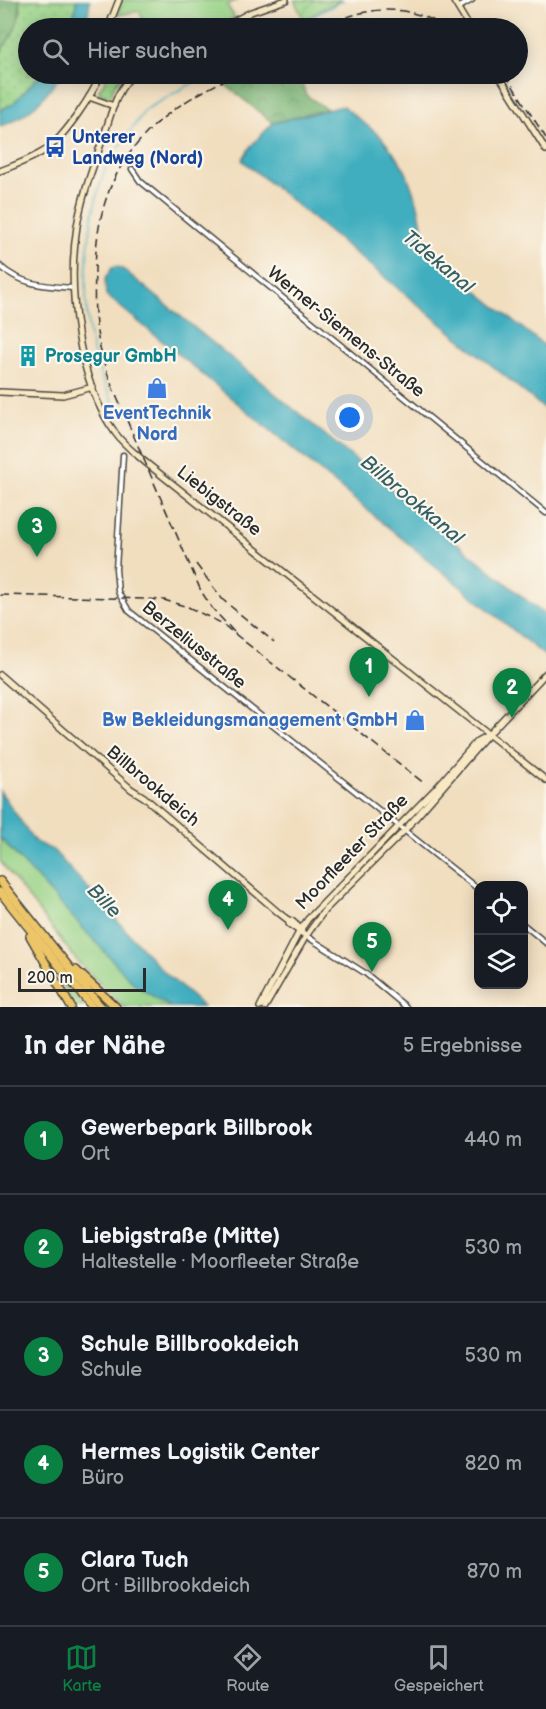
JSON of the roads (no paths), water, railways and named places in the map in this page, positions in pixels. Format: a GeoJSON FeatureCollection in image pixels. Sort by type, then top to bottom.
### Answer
{"type":"FeatureCollection","features":[{"type":"Feature","properties":{"kind":"highway"},"geometry":{"type":"LineString","coordinates":[[0,881],[101,1007]]}},
{"type":"Feature","properties":{"kind":"highway"},"geometry":{"type":"LineString","coordinates":[[0,892],[92,1007]]}},
{"type":"Feature","properties":{"kind":"highway"},"geometry":{"type":"LineString","coordinates":[[20,918],[71,1007]]}},
{"type":"Feature","properties":{"kind":"highway"},"geometry":{"type":"LineString","coordinates":[[52,947],[116,1007]]}},
{"type":"Feature","properties":{"kind":"main road"},"geometry":{"type":"LineString","coordinates":[[112,18],[119,0]]}},
{"type":"Feature","properties":{"kind":"main road"},"geometry":{"type":"LineString","coordinates":[[240,18],[286,0]]}},
{"type":"Feature","properties":{"kind":"main road"},"geometry":{"type":"LineString","coordinates":[[453,0],[464,18]]}},
{"type":"Feature","properties":{"kind":"main road"},"geometry":{"type":"LineString","coordinates":[[0,171],[53,145],[89,97],[96,84]]}},
{"type":"Feature","properties":{"kind":"main road","name":"Liebigstraße"},"geometry":{"type":"LineString","coordinates":[[125,84],[114,106],[81,206],[74,244],[73,288],[78,339],[93,387],[109,424],[127,447],[546,780]]}},
{"type":"Feature","properties":{"kind":"main road"},"geometry":{"type":"LineString","coordinates":[[504,84],[546,150]]}},
{"type":"Feature","properties":{"kind":"main road"},"geometry":{"type":"LineString","coordinates":[[89,97],[114,106]]}},
{"type":"Feature","properties":{"kind":"main road"},"geometry":{"type":"LineString","coordinates":[[0,392],[63,395],[93,387]]}},
{"type":"Feature","properties":{"kind":"main road","name":"Moorfleeter Straße"},"geometry":{"type":"LineString","coordinates":[[265,1007],[306,936],[332,902],[404,831],[546,672]]}},
{"type":"Feature","properties":{"kind":"main road","name":"Billbrookdeich"},"geometry":{"type":"LineString","coordinates":[[0,675],[131,789],[144,797],[288,920],[289,924],[306,936]]}},
{"type":"Feature","properties":{"kind":"main road","name":"Moorfleeter Straße"},"geometry":{"type":"LineString","coordinates":[[260,1007],[300,930],[398,825],[438,786],[477,741],[488,735]]}},
{"type":"Feature","properties":{"kind":"street"},"geometry":{"type":"LineString","coordinates":[[458,8],[472,0]]}},
{"type":"Feature","properties":{"kind":"street","name":"Werner-Siemens-Straße"},"geometry":{"type":"LineString","coordinates":[[132,168],[140,181],[546,513]]}},
{"type":"Feature","properties":{"kind":"street"},"geometry":{"type":"LineString","coordinates":[[0,266],[9,274],[26,282],[49,287],[73,288]]}},
{"type":"Feature","properties":{"kind":"street","name":"Berzeliusstraße"},"geometry":{"type":"LineString","coordinates":[[123,455],[116,569],[118,591],[126,606],[141,622],[474,886]]}},
{"type":"Feature","properties":{"kind":"street"},"geometry":{"type":"LineString","coordinates":[[528,928],[546,943]]}},
{"type":"Feature","properties":{"kind":"street","name":"Billbrookdeich"},"geometry":{"type":"LineString","coordinates":[[306,936],[365,973],[406,1007]]}},
{"type":"Feature","properties":{"kind":"water"},"geometry":{"type":"Polygon","coordinates":[[[77,0],[90,0],[87,18],[73,18],[77,0]]]}},
{"type":"Feature","properties":{"kind":"water"},"geometry":{"type":"Polygon","coordinates":[[[32,84],[54,84],[28,112],[0,127],[0,110],[13,104],[32,84]]]}},
{"type":"Feature","properties":{"kind":"water","name":"Tidekanal"},"geometry":{"type":"Polygon","coordinates":[[[343,106],[381,137],[406,172],[418,205],[427,251],[546,347],[546,410],[242,160],[251,146],[273,123],[343,106]]]}},
{"type":"Feature","properties":{"kind":"water"},"geometry":{"type":"Polygon","coordinates":[[[117,267],[124,270],[546,616],[546,657],[106,295],[105,279],[112,268],[117,267]]]}},
{"type":"Feature","properties":{"kind":"water"},"geometry":{"type":"Polygon","coordinates":[[[0,791],[35,842],[53,850],[161,969],[203,1007],[170,1007],[135,985],[0,838],[0,791]]]}},
{"type":"Feature","properties":{"kind":"waterway"},"geometry":{"type":"LineString","coordinates":[[310,18],[344,0]]}},
{"type":"Feature","properties":{"kind":"waterway"},"geometry":{"type":"LineString","coordinates":[[119,148],[145,110],[190,84]]}},
{"type":"Feature","properties":{"kind":"waterway"},"geometry":{"type":"LineString","coordinates":[[106,167],[93,214],[86,294],[92,345],[98,368],[115,406]]}},
{"type":"Feature","properties":{"kind":"railway"},"geometry":{"type":"LineString","coordinates":[[344,18],[384,10],[428,18]]}},
{"type":"Feature","properties":{"kind":"railway"},"geometry":{"type":"LineString","coordinates":[[218,84],[173,110],[155,125],[127,157],[109,192],[98,230],[94,289],[99,344],[112,386],[201,591],[212,608],[234,632]]}},
{"type":"Feature","properties":{"kind":"railway"},"geometry":{"type":"LineString","coordinates":[[511,84],[546,138]]}},
{"type":"Feature","properties":{"kind":"railway"},"geometry":{"type":"LineString","coordinates":[[196,564],[223,600],[274,642]]}},
{"type":"Feature","properties":{"kind":"railway"},"geometry":{"type":"LineString","coordinates":[[0,595],[164,600],[188,607],[221,623],[425,784]]}},
{"type":"Feature","properties":{"kind":"place","name":"Unterer Landweg (Nord)"},"geometry":{"type":"Point","coordinates":[55,147]}},
{"type":"Feature","properties":{"kind":"place","name":"Prosegur GmbH"},"geometry":{"type":"Point","coordinates":[28,356]}},
{"type":"Feature","properties":{"kind":"place","name":"EventTechnik Nord"},"geometry":{"type":"Point","coordinates":[157,388]}},
{"type":"Feature","properties":{"kind":"place","name":"Schule Billbrookdeich"},"geometry":{"type":"Point","coordinates":[37,557]}},
{"type":"Feature","properties":{"kind":"place","name":"Gewerbepark Billbrook"},"geometry":{"type":"Point","coordinates":[369,697]}},
{"type":"Feature","properties":{"kind":"place","name":"Liebigstraße (Mitte)"},"geometry":{"type":"Point","coordinates":[512,718]}},
{"type":"Feature","properties":{"kind":"place","name":"Bw Bekleidungsmanagement GmbH"},"geometry":{"type":"Point","coordinates":[415,720]}},
{"type":"Feature","properties":{"kind":"place","name":"Hermes Logistik Center"},"geometry":{"type":"Point","coordinates":[228,930]}},
{"type":"Feature","properties":{"kind":"place","name":"Clara Tuch"},"geometry":{"type":"Point","coordinates":[372,972]}},
{"type":"Feature","properties":{"kind":"water label","name":"Billbrookkanal"},"geometry":{"type":"Point","coordinates":[412,500]}},
{"type":"Feature","properties":{"kind":"water label","name":"Bille"},"geometry":{"type":"Point","coordinates":[104,901]}}]}
